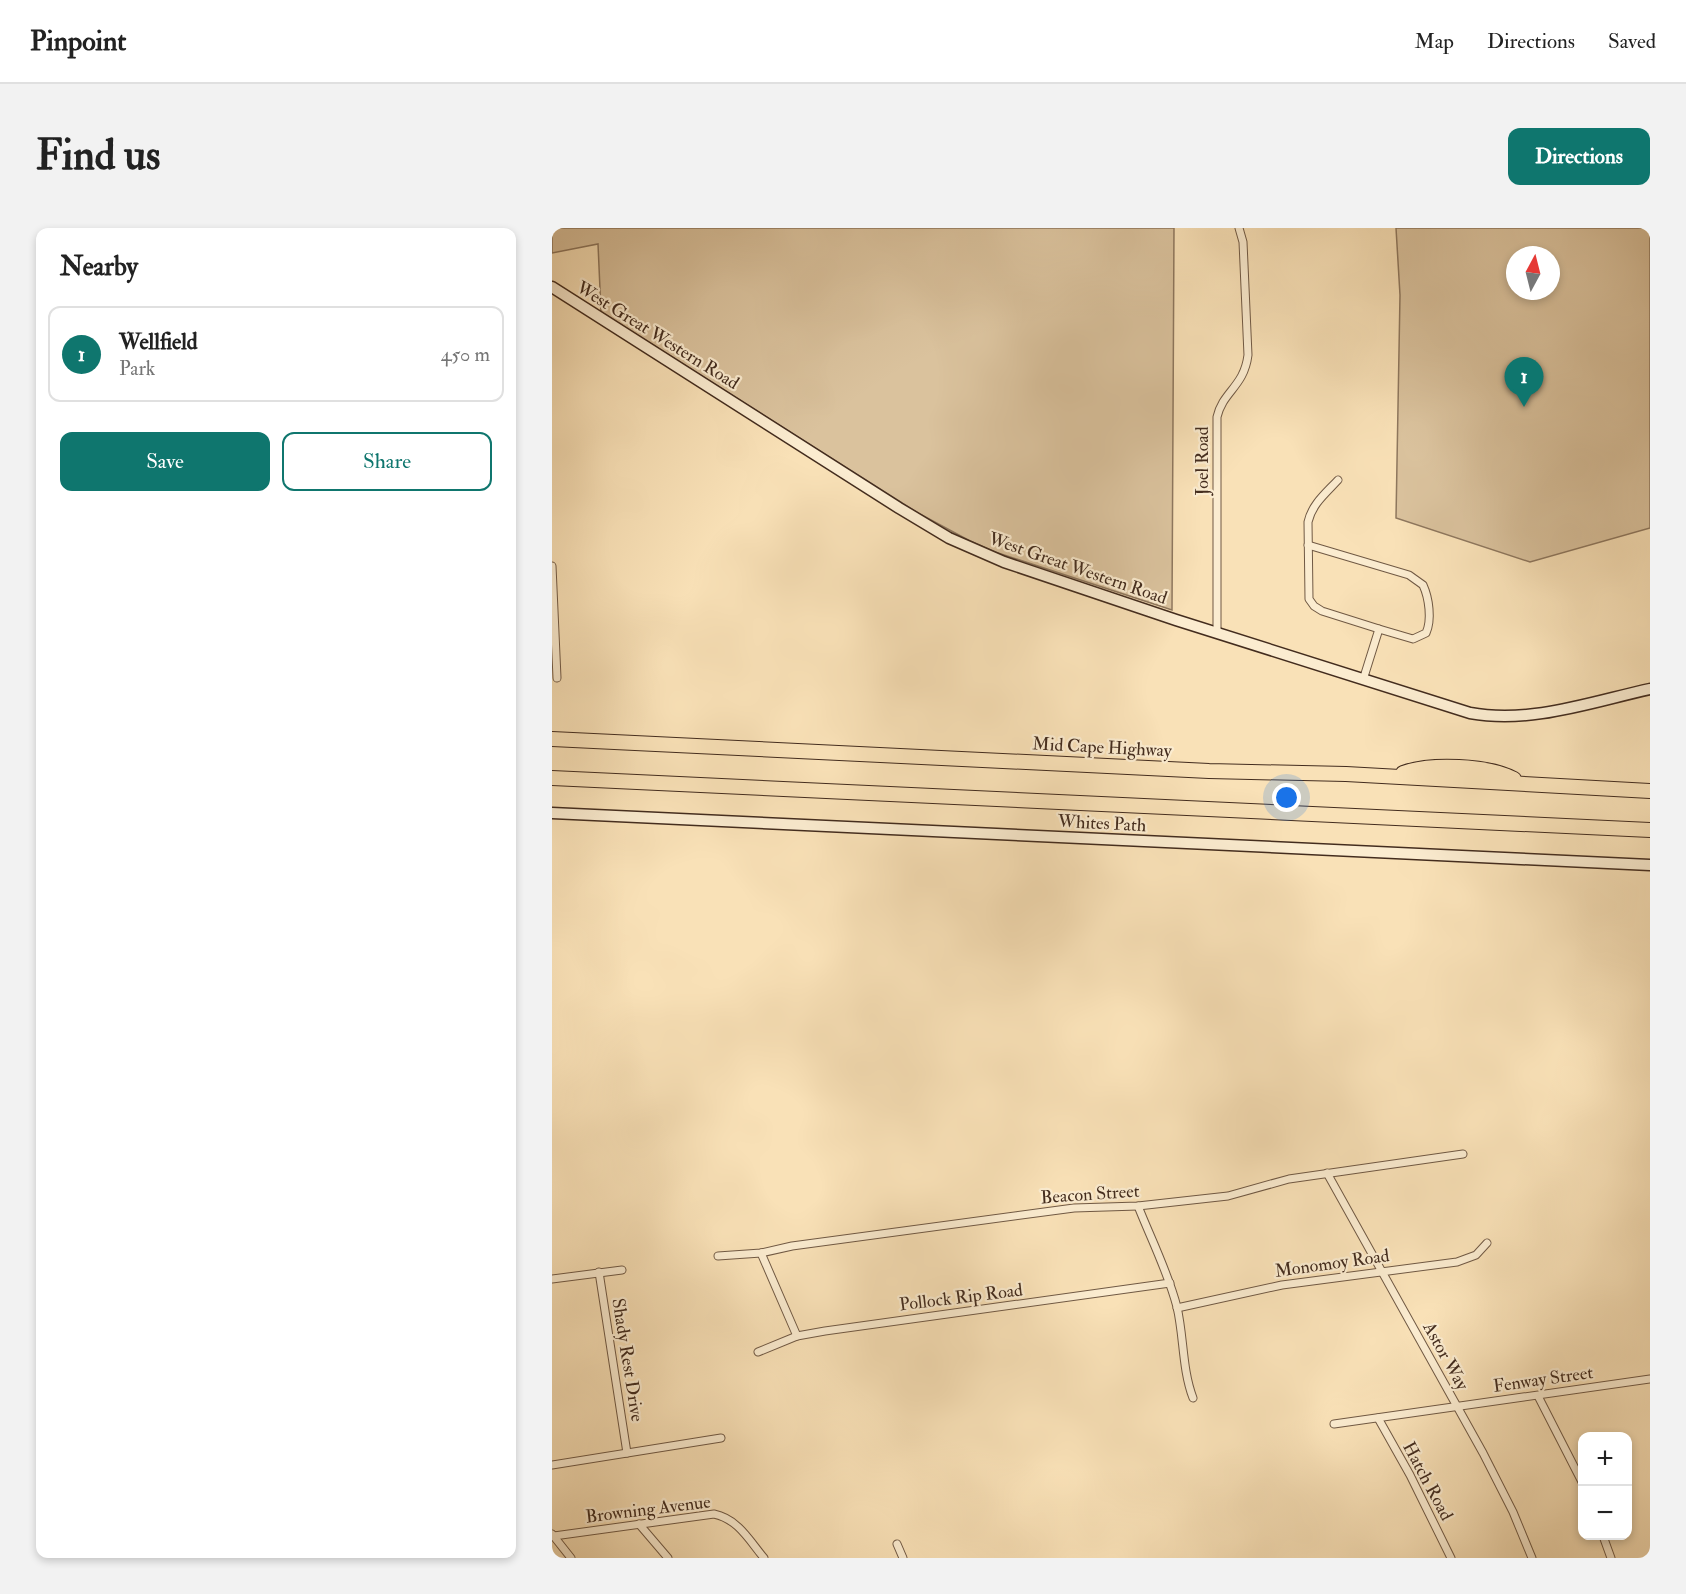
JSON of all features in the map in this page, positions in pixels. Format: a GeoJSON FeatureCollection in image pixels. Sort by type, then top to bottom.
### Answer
{"type":"FeatureCollection","features":[{"type":"Feature","properties":{"kind":"highway","name":"Mid Cape Highway"},"geometry":{"type":"LineString","coordinates":[[552,739],[1209,771],[1395,777],[1429,768],[1479,770],[1502,773],[1520,783],[1650,791]]}},
{"type":"Feature","properties":{"kind":"highway"},"geometry":{"type":"LineString","coordinates":[[552,778],[1650,830]]}},
{"type":"Feature","properties":{"kind":"street","name":"Joel Road"},"geometry":{"type":"LineString","coordinates":[[1217,632],[1217,417],[1219,408],[1242,378],[1248,355],[1244,252],[1239,228]]}},
{"type":"Feature","properties":{"kind":"street","name":"West Great Western Road"},"geometry":{"type":"LineString","coordinates":[[553,291],[899,508],[949,538],[991,557],[1447,708],[1470,713],[1496,717],[1549,712],[1650,689]]}},
{"type":"Feature","properties":{"kind":"street"},"geometry":{"type":"LineString","coordinates":[[1308,545],[1409,576],[1422,585],[1429,617],[1426,633],[1413,639],[1322,611],[1311,603],[1309,595],[1308,545],[1308,522],[1315,504],[1338,480]]}},
{"type":"Feature","properties":{"kind":"street"},"geometry":{"type":"LineString","coordinates":[[552,566],[557,678]]}},
{"type":"Feature","properties":{"kind":"street"},"geometry":{"type":"LineString","coordinates":[[1363,680],[1379,629]]}},
{"type":"Feature","properties":{"kind":"street","name":"Whites Path"},"geometry":{"type":"LineString","coordinates":[[552,813],[1650,865]]}},
{"type":"Feature","properties":{"kind":"street","name":"Beacon Street"},"geometry":{"type":"LineString","coordinates":[[718,1257],[1052,1211],[1138,1206],[1228,1196],[1289,1179],[1463,1154]]}},
{"type":"Feature","properties":{"kind":"street","name":"Astor Way"},"geometry":{"type":"LineString","coordinates":[[1327,1173],[1500,1486],[1532,1558]]}},
{"type":"Feature","properties":{"kind":"street"},"geometry":{"type":"LineString","coordinates":[[1138,1206],[1170,1283],[1177,1308],[1186,1377],[1193,1398]]}},
{"type":"Feature","properties":{"kind":"street","name":"Monomoy Road"},"geometry":{"type":"LineString","coordinates":[[1177,1308],[1282,1285],[1458,1262],[1476,1255],[1487,1243]]}},
{"type":"Feature","properties":{"kind":"street"},"geometry":{"type":"LineString","coordinates":[[761,1252],[796,1336]]}},
{"type":"Feature","properties":{"kind":"street"},"geometry":{"type":"LineString","coordinates":[[552,1279],[622,1270]]}},
{"type":"Feature","properties":{"kind":"street","name":"Shady Rest Drive"},"geometry":{"type":"LineString","coordinates":[[599,1272],[627,1453]]}},
{"type":"Feature","properties":{"kind":"street","name":"Pollock Rip Road"},"geometry":{"type":"LineString","coordinates":[[758,1352],[796,1336],[1170,1283]]}},
{"type":"Feature","properties":{"kind":"street","name":"Fenway Street"},"geometry":{"type":"LineString","coordinates":[[1334,1424],[1650,1379]]}},
{"type":"Feature","properties":{"kind":"street"},"geometry":{"type":"LineString","coordinates":[[1538,1396],[1578,1474]]}},
{"type":"Feature","properties":{"kind":"street","name":"Hatch Road"},"geometry":{"type":"LineString","coordinates":[[1378,1418],[1410,1475],[1451,1558]]}},
{"type":"Feature","properties":{"kind":"street"},"geometry":{"type":"LineString","coordinates":[[552,1465],[721,1438]]}},
{"type":"Feature","properties":{"kind":"street","name":"Browning Avenue"},"geometry":{"type":"LineString","coordinates":[[553,1535],[703,1515],[726,1516],[738,1526],[764,1558]]}},
{"type":"Feature","properties":{"kind":"street"},"geometry":{"type":"LineString","coordinates":[[639,1524],[668,1558]]}},
{"type":"Feature","properties":{"kind":"street"},"geometry":{"type":"LineString","coordinates":[[553,1535],[571,1558]]}},
{"type":"Feature","properties":{"kind":"street"},"geometry":{"type":"LineString","coordinates":[[1604,1540],[1611,1558]]}},
{"type":"Feature","properties":{"kind":"street"},"geometry":{"type":"LineString","coordinates":[[897,1544],[903,1558]]}},
{"type":"Feature","properties":{"kind":"shaded area"},"geometry":{"type":"Polygon","coordinates":[[[552,228],[1174,228],[1172,610],[995,552],[918,513],[601,312],[598,244],[552,253],[552,228]]]}},
{"type":"Feature","properties":{"kind":"shaded area"},"geometry":{"type":"Polygon","coordinates":[[[1396,228],[1650,228],[1650,528],[1530,562],[1396,518],[1400,295],[1396,228]]]}},
{"type":"Feature","properties":{"kind":"place","name":"Wellfield"},"geometry":{"type":"Point","coordinates":[1524,407]}}]}
